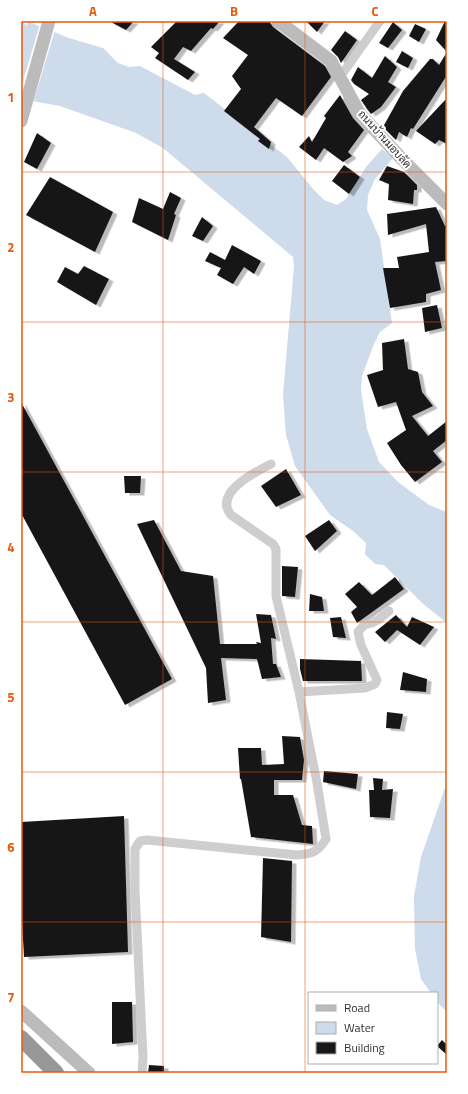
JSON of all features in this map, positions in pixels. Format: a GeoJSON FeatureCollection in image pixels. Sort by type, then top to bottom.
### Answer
{"type":"FeatureCollection","features":[{"type":"Feature","properties":{"kind":"highway"},"geometry":{"type":"LineString","coordinates":[[21,1038],[56,1073]]}},
{"type":"Feature","properties":{"kind":"street"},"geometry":{"type":"LineString","coordinates":[[22,116],[49,21]]}},
{"type":"Feature","properties":{"kind":"street","name":"ถนนบ้านมอบลัด"},"geometry":{"type":"LineString","coordinates":[[278,21],[331,61],[360,114],[447,204]]}},
{"type":"Feature","properties":{"kind":"street"},"geometry":{"type":"LineString","coordinates":[[340,77],[380,21]]}},
{"type":"Feature","properties":{"kind":"street"},"geometry":{"type":"LineString","coordinates":[[142,1073],[143,1057],[135,890],[135,849],[140,841],[147,840],[297,855],[312,854],[322,846],[326,839],[317,783],[299,692],[276,596],[276,549],[273,544],[226,510],[228,496],[237,486],[251,474],[271,464]]}},
{"type":"Feature","properties":{"kind":"street"},"geometry":{"type":"LineString","coordinates":[[299,692],[365,688],[375,684],[377,680],[359,640],[358,632],[364,625],[378,620],[388,610]]}},
{"type":"Feature","properties":{"kind":"street"},"geometry":{"type":"LineString","coordinates":[[21,1011],[89,1073]]}},
{"type":"Feature","properties":{"kind":"water"},"geometry":{"type":"Polygon","coordinates":[[[21,22],[27,25],[29,22],[69,38],[103,48],[118,63],[129,67],[140,66],[195,95],[204,93],[287,157],[324,200],[337,205],[346,199],[366,167],[382,149],[393,158],[375,179],[368,195],[367,210],[380,239],[392,323],[380,332],[374,344],[362,376],[361,390],[367,429],[379,462],[398,482],[429,505],[447,512],[447,623],[422,603],[384,565],[375,564],[365,554],[366,543],[353,531],[330,515],[295,466],[286,435],[283,395],[294,266],[293,257],[163,148],[136,133],[60,106],[21,99],[21,22]]]}},
{"type":"Feature","properties":{"kind":"water"},"geometry":{"type":"Polygon","coordinates":[[[447,782],[447,1012],[438,1003],[438,992],[430,992],[421,979],[415,949],[414,896],[421,857],[447,782]]]}},
{"type":"Feature","properties":{"kind":"pier"},"geometry":{"type":"Polygon","coordinates":[[[40,24],[55,30],[33,103],[21,101],[21,88],[40,24]]]}},
{"type":"Feature","properties":{"kind":"building"},"geometry":{"type":"Polygon","coordinates":[[[109,21],[134,21],[126,30],[109,21]]]}},
{"type":"Feature","properties":{"kind":"building"},"geometry":{"type":"Polygon","coordinates":[[[177,21],[220,21],[213,29],[211,28],[191,51],[183,47],[174,59],[195,72],[188,80],[155,58],[159,53],[151,47],[177,21]]]}},
{"type":"Feature","properties":{"kind":"building"},"geometry":{"type":"Polygon","coordinates":[[[239,21],[269,21],[273,27],[325,66],[331,77],[302,116],[276,98],[254,127],[271,142],[269,149],[258,141],[260,139],[224,111],[241,89],[232,76],[248,55],[223,38],[239,21]]]}},
{"type":"Feature","properties":{"kind":"building"},"geometry":{"type":"Polygon","coordinates":[[[306,21],[325,21],[317,32],[306,21]]]}},
{"type":"Feature","properties":{"kind":"building"},"geometry":{"type":"Polygon","coordinates":[[[445,21],[447,21],[447,52],[436,40],[445,21]]]}},
{"type":"Feature","properties":{"kind":"building"},"geometry":{"type":"Polygon","coordinates":[[[393,22],[402,30],[388,48],[379,43],[393,22]]]}},
{"type":"Feature","properties":{"kind":"building"},"geometry":{"type":"Polygon","coordinates":[[[415,24],[426,29],[419,42],[409,36],[415,24]]]}},
{"type":"Feature","properties":{"kind":"building"},"geometry":{"type":"Polygon","coordinates":[[[345,31],[357,40],[341,63],[338,57],[331,50],[345,31]]]}},
{"type":"Feature","properties":{"kind":"building"},"geometry":{"type":"Polygon","coordinates":[[[402,51],[413,58],[408,68],[396,62],[402,51]]]}},
{"type":"Feature","properties":{"kind":"building"},"geometry":{"type":"Polygon","coordinates":[[[447,52],[447,75],[413,129],[411,128],[407,137],[399,132],[396,140],[383,127],[403,91],[430,59],[433,59],[439,65],[447,52]]]}},
{"type":"Feature","properties":{"kind":"building"},"geometry":{"type":"Polygon","coordinates":[[[385,56],[397,67],[388,82],[396,87],[381,107],[371,114],[361,100],[369,94],[354,84],[351,80],[358,67],[372,78],[385,56]]]}},
{"type":"Feature","properties":{"kind":"building"},"geometry":{"type":"Polygon","coordinates":[[[340,95],[353,118],[364,130],[348,152],[352,156],[343,162],[324,148],[316,160],[299,147],[309,136],[312,142],[326,118],[324,116],[340,95]]]}},
{"type":"Feature","properties":{"kind":"building"},"geometry":{"type":"Polygon","coordinates":[[[447,98],[447,144],[439,140],[435,144],[416,131],[447,98]]]}},
{"type":"Feature","properties":{"kind":"building"},"geometry":{"type":"Polygon","coordinates":[[[37,133],[51,143],[37,169],[24,162],[37,133]]]}},
{"type":"Feature","properties":{"kind":"building"},"geometry":{"type":"Polygon","coordinates":[[[344,165],[360,177],[349,194],[332,181],[344,165]]]}},
{"type":"Feature","properties":{"kind":"building"},"geometry":{"type":"Polygon","coordinates":[[[387,166],[404,172],[417,185],[417,190],[414,190],[413,204],[388,200],[389,184],[379,180],[387,166]]]}},
{"type":"Feature","properties":{"kind":"building"},"geometry":{"type":"Polygon","coordinates":[[[50,177],[113,212],[95,252],[26,215],[50,177]]]}},
{"type":"Feature","properties":{"kind":"building"},"geometry":{"type":"Polygon","coordinates":[[[170,192],[181,198],[174,214],[176,215],[168,240],[132,222],[139,198],[163,209],[170,192]]]}},
{"type":"Feature","properties":{"kind":"building"},"geometry":{"type":"Polygon","coordinates":[[[436,207],[445,226],[447,226],[447,261],[435,262],[441,290],[426,294],[426,302],[390,308],[383,268],[399,268],[397,257],[429,252],[426,224],[388,235],[387,214],[436,207]]]}},
{"type":"Feature","properties":{"kind":"building"},"geometry":{"type":"Polygon","coordinates":[[[202,217],[213,226],[203,241],[192,236],[202,217]]]}},
{"type":"Feature","properties":{"kind":"building"},"geometry":{"type":"Polygon","coordinates":[[[232,245],[261,261],[254,274],[244,267],[233,284],[217,275],[221,268],[205,261],[210,252],[225,260],[232,245]]]}},
{"type":"Feature","properties":{"kind":"building"},"geometry":{"type":"Polygon","coordinates":[[[84,266],[109,279],[96,305],[57,282],[65,267],[78,274],[84,266]]]}},
{"type":"Feature","properties":{"kind":"building"},"geometry":{"type":"Polygon","coordinates":[[[437,305],[442,328],[425,332],[422,308],[437,305]]]}},
{"type":"Feature","properties":{"kind":"building"},"geometry":{"type":"Polygon","coordinates":[[[404,339],[408,369],[418,372],[422,392],[433,406],[412,416],[428,436],[447,421],[447,440],[433,451],[442,462],[415,482],[401,465],[387,443],[406,430],[396,402],[378,407],[367,375],[383,370],[382,343],[404,339]]]}},
{"type":"Feature","properties":{"kind":"building"},"geometry":{"type":"Polygon","coordinates":[[[21,402],[172,679],[125,705],[21,513],[21,402]]]}},
{"type":"Feature","properties":{"kind":"building"},"geometry":{"type":"Polygon","coordinates":[[[286,469],[301,495],[276,507],[261,486],[286,469]]]}},
{"type":"Feature","properties":{"kind":"building"},"geometry":{"type":"Polygon","coordinates":[[[124,476],[141,476],[140,493],[125,493],[124,476]]]}},
{"type":"Feature","properties":{"kind":"building"},"geometry":{"type":"Polygon","coordinates":[[[154,520],[181,571],[213,576],[220,644],[261,643],[256,614],[271,615],[276,639],[271,638],[273,664],[276,664],[281,677],[262,679],[257,659],[221,658],[226,700],[208,703],[206,668],[137,524],[154,520]]]}},
{"type":"Feature","properties":{"kind":"building"},"geometry":{"type":"Polygon","coordinates":[[[329,520],[337,531],[315,551],[305,536],[329,520]]]}},
{"type":"Feature","properties":{"kind":"building"},"geometry":{"type":"Polygon","coordinates":[[[282,566],[298,567],[295,597],[282,596],[282,566]]]}},
{"type":"Feature","properties":{"kind":"building"},"geometry":{"type":"Polygon","coordinates":[[[395,577],[404,589],[357,623],[351,612],[357,607],[345,594],[359,582],[372,595],[395,577]]]}},
{"type":"Feature","properties":{"kind":"building"},"geometry":{"type":"Polygon","coordinates":[[[310,594],[322,597],[324,611],[309,611],[310,594]]]}},
{"type":"Feature","properties":{"kind":"building"},"geometry":{"type":"Polygon","coordinates":[[[396,615],[407,627],[412,617],[434,627],[420,645],[397,630],[385,642],[375,632],[396,615]]]}},
{"type":"Feature","properties":{"kind":"building"},"geometry":{"type":"Polygon","coordinates":[[[341,617],[346,638],[333,637],[330,618],[341,617]]]}},
{"type":"Feature","properties":{"kind":"building"},"geometry":{"type":"Polygon","coordinates":[[[300,659],[361,661],[362,681],[303,681],[300,669],[300,659]]]}},
{"type":"Feature","properties":{"kind":"building"},"geometry":{"type":"Polygon","coordinates":[[[403,672],[427,679],[426,692],[400,690],[403,672]]]}},
{"type":"Feature","properties":{"kind":"building"},"geometry":{"type":"Polygon","coordinates":[[[387,712],[403,714],[400,729],[386,728],[387,712]]]}},
{"type":"Feature","properties":{"kind":"building"},"geometry":{"type":"Polygon","coordinates":[[[282,736],[300,737],[304,760],[302,780],[274,780],[274,795],[293,795],[302,825],[312,826],[313,844],[251,837],[240,779],[238,748],[261,748],[262,765],[284,764],[282,736]]]}},
{"type":"Feature","properties":{"kind":"building"},"geometry":{"type":"Polygon","coordinates":[[[324,771],[358,774],[356,789],[323,782],[324,771]]]}},
{"type":"Feature","properties":{"kind":"building"},"geometry":{"type":"Polygon","coordinates":[[[373,778],[383,779],[382,790],[393,789],[390,818],[370,817],[369,790],[374,790],[373,778]]]}},
{"type":"Feature","properties":{"kind":"building"},"geometry":{"type":"Polygon","coordinates":[[[124,816],[128,952],[24,957],[21,904],[21,822],[124,816]]]}},
{"type":"Feature","properties":{"kind":"building"},"geometry":{"type":"Polygon","coordinates":[[[263,858],[292,861],[291,942],[261,937],[263,858]]]}},
{"type":"Feature","properties":{"kind":"building"},"geometry":{"type":"Polygon","coordinates":[[[112,1002],[132,1002],[133,1042],[112,1044],[112,1002]]]}},
{"type":"Feature","properties":{"kind":"building"},"geometry":{"type":"Polygon","coordinates":[[[442,1040],[447,1045],[447,1055],[438,1047],[442,1040]]]}},
{"type":"Feature","properties":{"kind":"building"},"geometry":{"type":"Polygon","coordinates":[[[149,1065],[164,1066],[164,1073],[148,1073],[149,1065]]]}}]}
